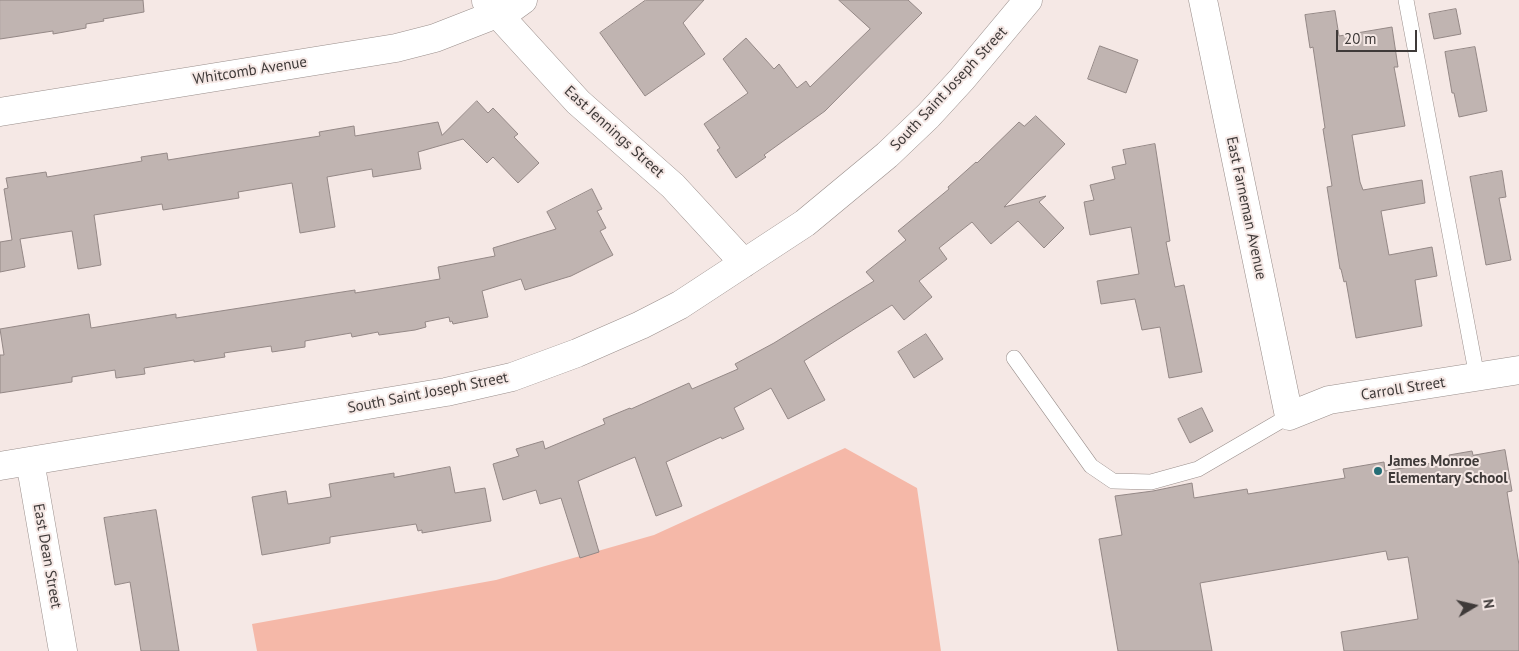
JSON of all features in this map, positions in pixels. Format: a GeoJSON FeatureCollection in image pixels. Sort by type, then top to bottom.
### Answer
{"type":"FeatureCollection","features":[{"type":"Feature","properties":{"kind":"street","name":"Whitcomb Avenue"},"geometry":{"type":"LineString","coordinates":[[0,112],[396,48],[435,38],[491,7],[512,8],[523,0]]}},
{"type":"Feature","properties":{"kind":"street","name":"South Saint Joseph Street"},"geometry":{"type":"LineString","coordinates":[[0,466],[446,392],[512,377],[578,353],[641,325],[680,305],[804,223],[887,155],[928,116],[962,79],[1028,0]]}},
{"type":"Feature","properties":{"kind":"street","name":"East Farneman Avenue"},"geometry":{"type":"LineString","coordinates":[[1203,0],[1289,416]]}},
{"type":"Feature","properties":{"kind":"street","name":"East Jennings Street"},"geometry":{"type":"LineString","coordinates":[[491,7],[578,102],[672,186],[744,263]]}},
{"type":"Feature","properties":{"kind":"street","name":"Carroll Street"},"geometry":{"type":"LineString","coordinates":[[1289,416],[1329,400],[1519,370]]}},
{"type":"Feature","properties":{"kind":"street","name":"East Dean Street"},"geometry":{"type":"LineString","coordinates":[[30,461],[63,651]]}},
{"type":"Feature","properties":{"kind":"lane"},"geometry":{"type":"LineString","coordinates":[[1406,0],[1477,377]]}},
{"type":"Feature","properties":{"kind":"lane"},"geometry":{"type":"LineString","coordinates":[[1014,358],[1091,466],[1113,481],[1151,482],[1198,469],[1289,416]]}},
{"type":"Feature","properties":{"kind":"shaded area"},"geometry":{"type":"Polygon","coordinates":[[[845,448],[917,488],[941,651],[257,651],[252,624],[496,580],[654,535],[845,448]]]}},
{"type":"Feature","properties":{"kind":"building"},"geometry":{"type":"Polygon","coordinates":[[[0,0],[143,0],[144,12],[103,19],[104,21],[86,24],[86,28],[53,34],[53,31],[0,39],[0,0]]]}},
{"type":"Feature","properties":{"kind":"building"},"geometry":{"type":"Polygon","coordinates":[[[646,0],[704,0],[683,23],[705,54],[645,96],[600,33],[646,0]]]}},
{"type":"Feature","properties":{"kind":"building"},"geometry":{"type":"Polygon","coordinates":[[[839,0],[908,0],[922,13],[825,111],[764,155],[766,157],[736,178],[717,150],[720,148],[704,124],[748,93],[723,59],[746,38],[774,69],[779,64],[797,88],[806,81],[810,87],[870,29],[839,0]]]}},
{"type":"Feature","properties":{"kind":"building"},"geometry":{"type":"Polygon","coordinates":[[[1456,9],[1461,34],[1434,39],[1429,14],[1456,9]]]}},
{"type":"Feature","properties":{"kind":"building"},"geometry":{"type":"Polygon","coordinates":[[[1335,11],[1339,36],[1392,27],[1398,67],[1394,67],[1405,126],[1352,135],[1360,182],[1363,190],[1422,180],[1425,203],[1381,211],[1389,255],[1432,247],[1437,276],[1415,280],[1422,326],[1356,338],[1346,281],[1344,282],[1340,269],[1327,187],[1332,186],[1323,129],[1325,128],[1313,47],[1310,48],[1305,15],[1335,11]]]}},
{"type":"Feature","properties":{"kind":"building"},"geometry":{"type":"Polygon","coordinates":[[[1100,46],[1138,60],[1126,93],[1088,79],[1100,46]]]}},
{"type":"Feature","properties":{"kind":"building"},"geometry":{"type":"Polygon","coordinates":[[[1475,47],[1487,111],[1459,117],[1454,93],[1452,93],[1445,52],[1475,47]]]}},
{"type":"Feature","properties":{"kind":"building"},"geometry":{"type":"Polygon","coordinates":[[[477,101],[488,113],[493,108],[518,134],[514,137],[539,163],[518,183],[493,157],[487,163],[463,139],[418,152],[421,169],[373,177],[372,169],[327,177],[335,227],[300,233],[292,183],[238,192],[239,198],[163,210],[162,204],[94,215],[101,265],[78,269],[72,231],[20,239],[25,267],[0,272],[0,242],[12,240],[4,189],[8,188],[6,178],[46,172],[47,177],[142,161],[141,157],[167,153],[168,160],[320,136],[319,132],[354,126],[355,136],[438,122],[442,135],[477,101]]]}},
{"type":"Feature","properties":{"kind":"building"},"geometry":{"type":"Polygon","coordinates":[[[1036,116],[1065,144],[1004,207],[1046,196],[1039,202],[1064,228],[1044,248],[1018,221],[991,244],[972,222],[939,248],[947,259],[919,281],[932,297],[904,320],[892,305],[804,361],[825,400],[788,419],[771,388],[734,408],[744,429],[722,439],[721,437],[666,462],[682,506],[656,516],[635,457],[578,481],[599,552],[580,558],[561,498],[540,504],[536,490],[503,500],[493,464],[519,456],[516,449],[543,441],[545,449],[605,424],[603,419],[631,409],[689,383],[692,389],[738,369],[735,364],[774,343],[874,281],[866,272],[906,240],[898,231],[949,189],[948,187],[977,163],[1019,122],[1024,126],[1036,116]]]}},
{"type":"Feature","properties":{"kind":"building"},"geometry":{"type":"Polygon","coordinates":[[[1155,144],[1170,241],[1166,242],[1175,287],[1184,285],[1202,372],[1169,378],[1160,327],[1142,330],[1135,299],[1101,304],[1097,281],[1139,274],[1131,227],[1090,235],[1084,202],[1094,200],[1090,185],[1115,179],[1112,167],[1126,164],[1123,150],[1155,144]]]}},
{"type":"Feature","properties":{"kind":"building"},"geometry":{"type":"Polygon","coordinates":[[[1502,171],[1506,197],[1499,198],[1511,260],[1486,265],[1470,177],[1502,171]]]}},
{"type":"Feature","properties":{"kind":"building"},"geometry":{"type":"Polygon","coordinates":[[[592,189],[602,209],[597,211],[606,228],[600,231],[613,255],[571,276],[525,290],[521,279],[482,291],[488,317],[453,324],[452,321],[450,322],[449,317],[425,322],[426,327],[415,330],[379,335],[378,332],[352,337],[351,333],[305,341],[305,347],[272,352],[271,346],[224,353],[225,357],[144,368],[145,374],[116,378],[115,370],[72,377],[72,382],[0,393],[0,355],[4,355],[0,329],[89,314],[91,328],[176,314],[176,318],[355,290],[355,293],[440,279],[438,267],[495,256],[493,248],[556,229],[547,212],[592,189]]]}},
{"type":"Feature","properties":{"kind":"building"},"geometry":{"type":"Polygon","coordinates":[[[926,334],[943,359],[914,378],[898,352],[926,334]]]}},
{"type":"Feature","properties":{"kind":"building"},"geometry":{"type":"Polygon","coordinates":[[[1202,408],[1213,431],[1190,443],[1178,419],[1202,408]]]}},
{"type":"Feature","properties":{"kind":"building"},"geometry":{"type":"Polygon","coordinates":[[[1505,450],[1512,491],[1507,492],[1519,565],[1519,651],[1344,651],[1341,632],[1418,619],[1408,557],[1388,560],[1386,551],[1200,583],[1212,651],[1118,651],[1099,539],[1122,535],[1115,496],[1192,483],[1194,498],[1247,489],[1248,494],[1345,478],[1343,469],[1384,462],[1385,471],[1450,460],[1449,455],[1472,451],[1473,455],[1505,450]]]}},
{"type":"Feature","properties":{"kind":"building"},"geometry":{"type":"Polygon","coordinates":[[[450,467],[455,493],[485,488],[491,521],[422,533],[422,530],[418,531],[416,524],[330,537],[330,543],[262,555],[252,497],[286,491],[288,504],[331,497],[329,484],[394,473],[394,477],[450,467]]]}},
{"type":"Feature","properties":{"kind":"building"},"geometry":{"type":"Polygon","coordinates":[[[156,510],[179,651],[141,651],[130,582],[115,585],[104,518],[156,510]]]}},
{"type":"Feature","properties":{"kind":"place","name":"James Monroe Elementary School"},"geometry":{"type":"Point","coordinates":[1378,471]}}]}
